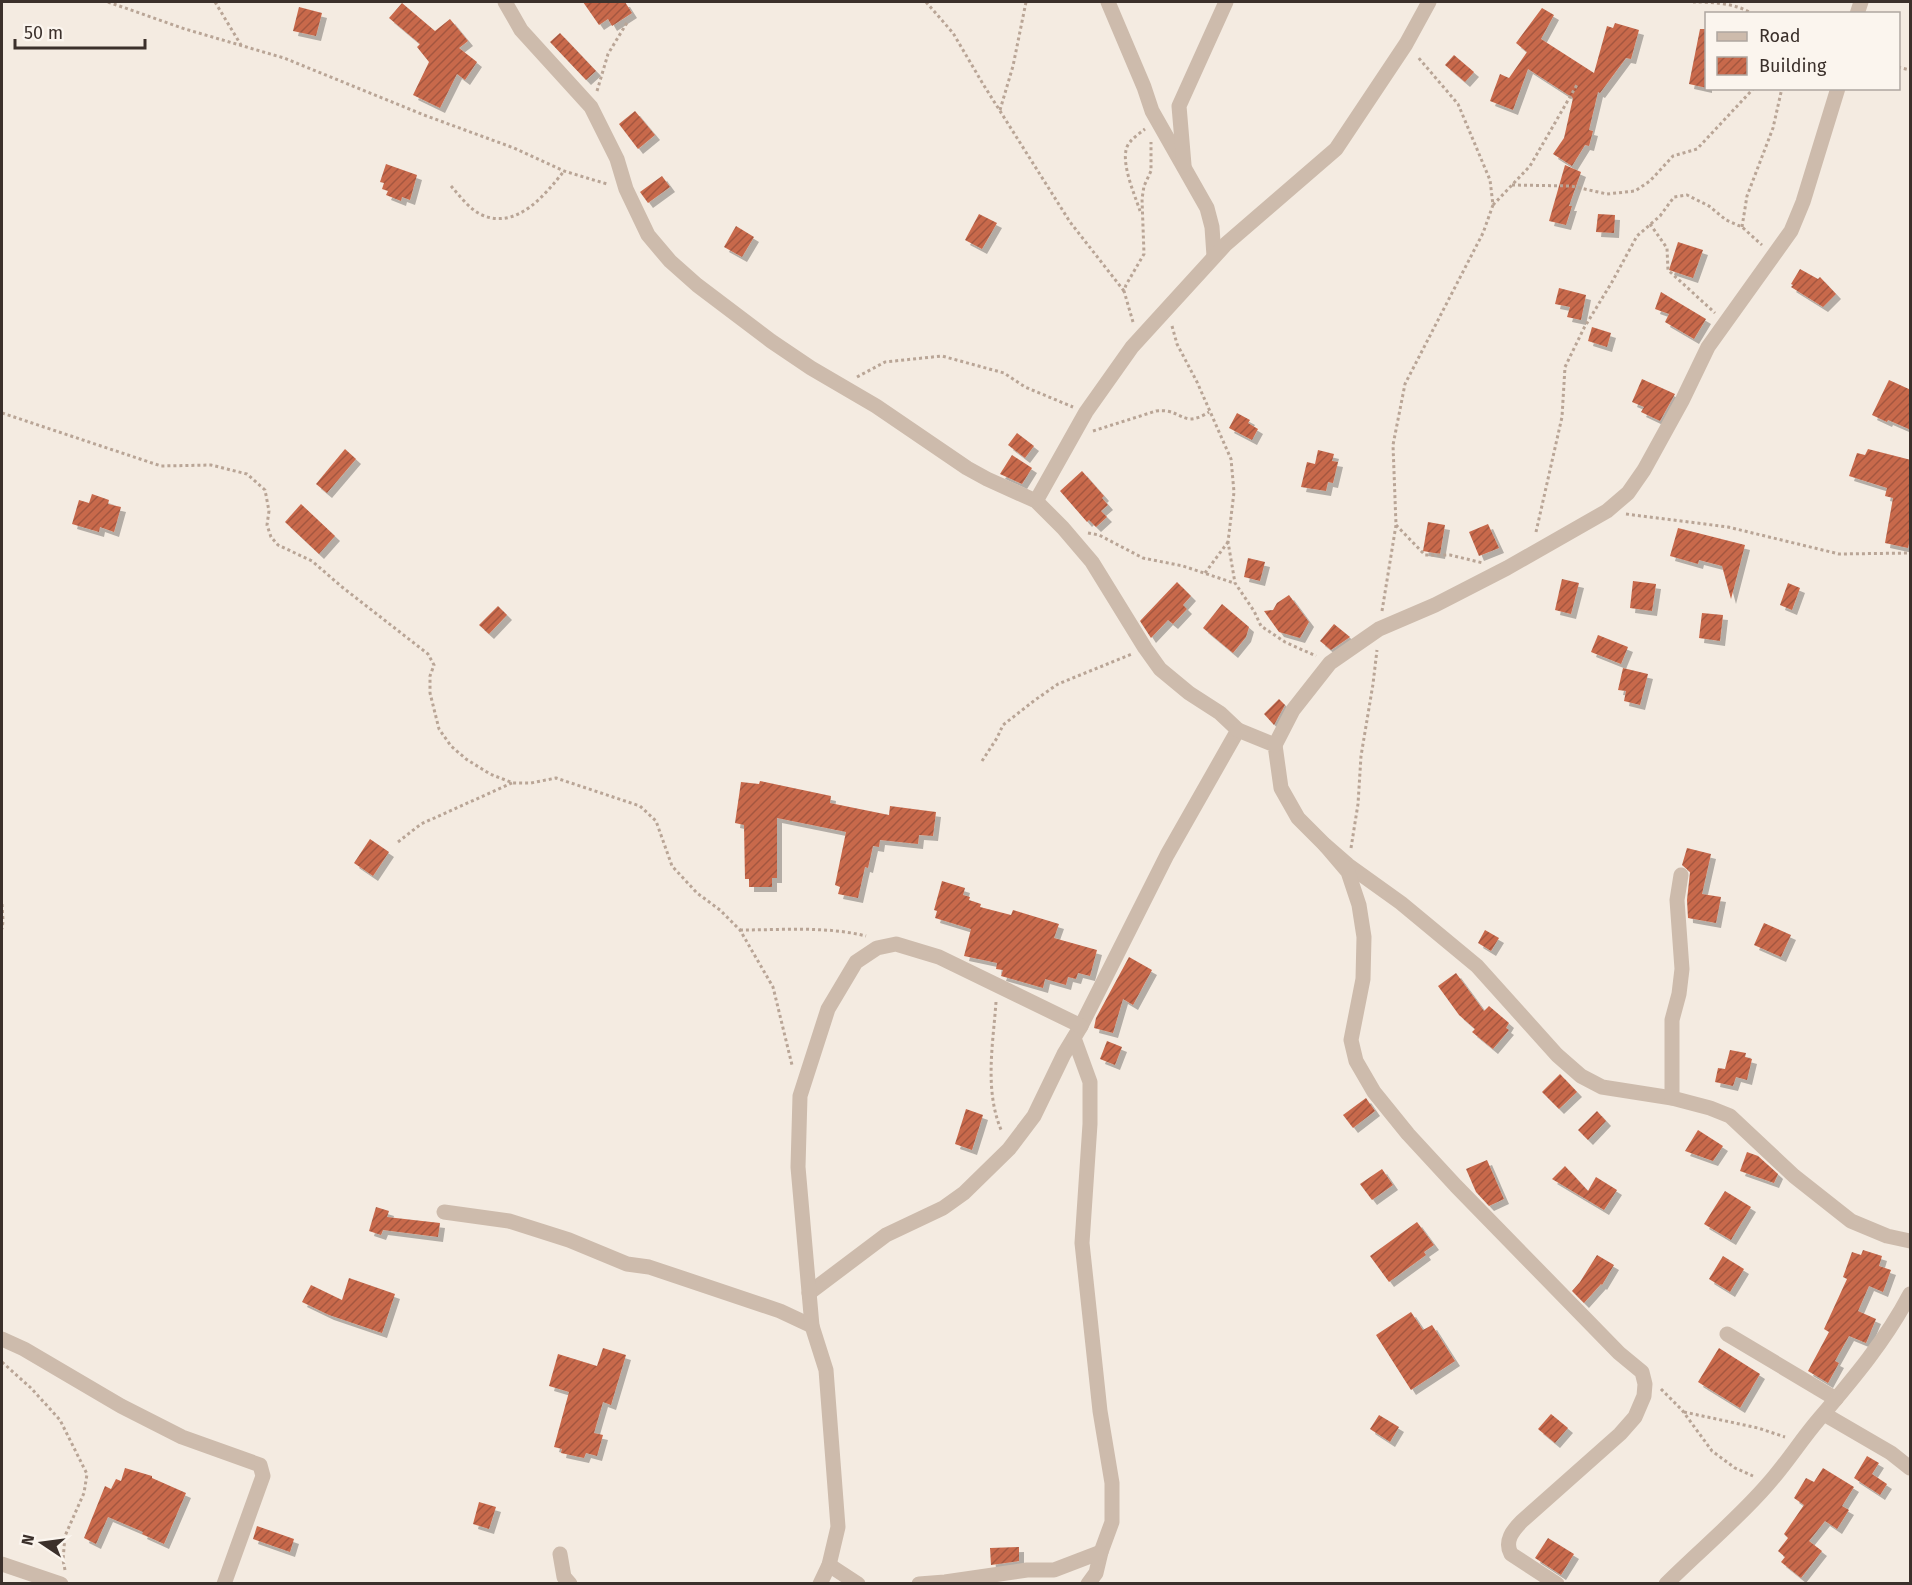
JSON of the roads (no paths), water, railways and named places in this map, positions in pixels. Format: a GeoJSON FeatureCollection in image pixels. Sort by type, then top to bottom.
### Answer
{"type":"FeatureCollection","features":[{"type":"Feature","properties":{"kind":"street"},"geometry":{"type":"LineString","coordinates":[[505,2],[521,30],[591,107],[617,159],[626,189],[648,235],[670,261],[697,285],[771,341],[876,406],[967,468],[1036,501],[1092,562],[1160,669],[1189,693],[1220,713],[1238,730],[1275,745]]}},
{"type":"Feature","properties":{"kind":"street"},"geometry":{"type":"LineString","coordinates":[[1108,2],[1152,111],[1207,207],[1212,227],[1214,256]]}},
{"type":"Feature","properties":{"kind":"street"},"geometry":{"type":"LineString","coordinates":[[1185,170],[1179,106],[1226,2]]}},
{"type":"Feature","properties":{"kind":"street"},"geometry":{"type":"LineString","coordinates":[[1036,501],[1086,412],[1138,341],[1214,256],[1336,149],[1406,44],[1429,2]]}},
{"type":"Feature","properties":{"kind":"street"},"geometry":{"type":"LineString","coordinates":[[1837,90],[1803,202],[1791,231],[1708,348],[1644,470],[1628,493],[1607,511],[1531,555],[1435,605],[1379,629],[1329,663],[1293,710],[1275,745],[1281,788],[1298,818],[1348,865],[1401,903],[1477,966],[1557,1055],[1581,1076],[1602,1087],[1672,1098],[1730,1116],[1794,1176],[1851,1221],[1887,1236],[1911,1241]]}},
{"type":"Feature","properties":{"kind":"street"},"geometry":{"type":"LineString","coordinates":[[809,1293],[886,1235],[943,1208],[964,1193],[1009,1149],[1034,1116],[1167,855],[1238,730]]}},
{"type":"Feature","properties":{"kind":"street"},"geometry":{"type":"LineString","coordinates":[[1325,845],[1348,872],[1359,905],[1364,937],[1363,979],[1351,1040],[1356,1060],[1374,1092],[1408,1134],[1456,1186],[1619,1353],[1642,1372],[1645,1384],[1644,1396],[1635,1417],[1620,1434],[1512,1531],[1508,1548],[1511,1554],[1557,1584]]}},
{"type":"Feature","properties":{"kind":"street"},"geometry":{"type":"LineString","coordinates":[[1672,1098],[1672,1020],[1679,994],[1682,969],[1677,900],[1681,875]]}},
{"type":"Feature","properties":{"kind":"street"},"geometry":{"type":"LineString","coordinates":[[820,1584],[829,1565],[837,1516],[826,1370],[812,1326],[809,1293],[798,1167],[800,1096],[828,1009],[856,962],[877,948],[896,944],[939,957],[998,986],[1077,1032],[1090,1082],[1090,1124],[1082,1243],[1100,1411],[1112,1483],[1112,1522],[1096,1573],[1088,1584]]}},
{"type":"Feature","properties":{"kind":"street"},"geometry":{"type":"LineString","coordinates":[[444,1212],[509,1221],[569,1240],[627,1264],[649,1267],[780,1311],[812,1326]]}},
{"type":"Feature","properties":{"kind":"street"},"geometry":{"type":"LineString","coordinates":[[1666,1584],[1769,1484],[1881,1344],[1911,1294]]}},
{"type":"Feature","properties":{"kind":"street"},"geometry":{"type":"LineString","coordinates":[[1727,1334],[1836,1399]]}},
{"type":"Feature","properties":{"kind":"street"},"geometry":{"type":"LineString","coordinates":[[2,1339],[24,1349],[121,1406],[183,1437],[260,1465],[263,1476],[224,1584]]}},
{"type":"Feature","properties":{"kind":"street"},"geometry":{"type":"LineString","coordinates":[[1824,1414],[1891,1453],[1911,1468]]}},
{"type":"Feature","properties":{"kind":"street"},"geometry":{"type":"LineString","coordinates":[[919,1584],[1027,1570],[1054,1570],[1101,1552]]}},
{"type":"Feature","properties":{"kind":"street"},"geometry":{"type":"LineString","coordinates":[[560,1554],[564,1578],[570,1584]]}},
{"type":"Feature","properties":{"kind":"street"},"geometry":{"type":"LineString","coordinates":[[2,1564],[64,1580]]}},
{"type":"Feature","properties":{"kind":"street"},"geometry":{"type":"LineString","coordinates":[[829,1565],[858,1584]]}}]}
